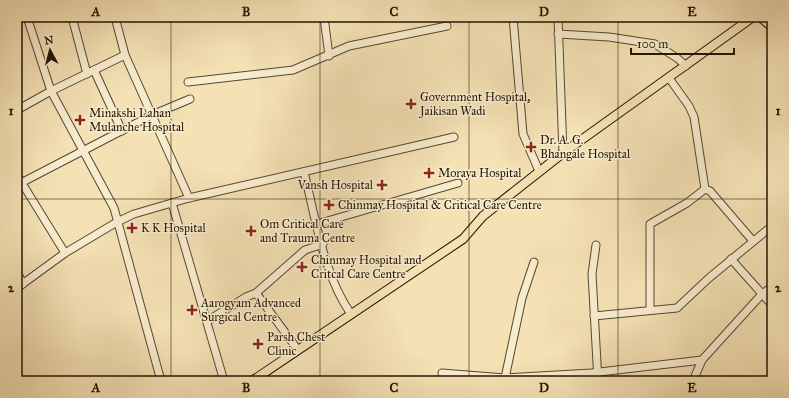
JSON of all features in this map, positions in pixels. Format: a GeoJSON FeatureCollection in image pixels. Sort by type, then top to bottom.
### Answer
{"type":"FeatureCollection","features":[{"type":"Feature","properties":{"kind":"main road"},"geometry":{"type":"LineString","coordinates":[[252,381],[463,239],[483,216],[539,171],[754,17]]}},
{"type":"Feature","properties":{"kind":"main road"},"geometry":{"type":"LineString","coordinates":[[760,17],[772,27]]}},
{"type":"Feature","properties":{"kind":"street"},"geometry":{"type":"LineString","coordinates":[[27,17],[51,91],[108,196],[117,222],[162,381]]}},
{"type":"Feature","properties":{"kind":"street"},"geometry":{"type":"LineString","coordinates":[[72,17],[91,72],[122,131]]}},
{"type":"Feature","properties":{"kind":"street"},"geometry":{"type":"LineString","coordinates":[[115,17],[125,55],[189,198]]}},
{"type":"Feature","properties":{"kind":"street"},"geometry":{"type":"LineString","coordinates":[[324,17],[329,56]]}},
{"type":"Feature","properties":{"kind":"street"},"geometry":{"type":"LineString","coordinates":[[513,17],[523,134],[539,171]]}},
{"type":"Feature","properties":{"kind":"street"},"geometry":{"type":"LineString","coordinates":[[558,17],[563,153]]}},
{"type":"Feature","properties":{"kind":"street"},"geometry":{"type":"LineString","coordinates":[[188,82],[293,70],[329,56],[349,46],[447,26]]}},
{"type":"Feature","properties":{"kind":"street"},"geometry":{"type":"LineString","coordinates":[[558,34],[609,37],[655,44],[677,58],[686,66]]}},
{"type":"Feature","properties":{"kind":"street"},"geometry":{"type":"LineString","coordinates":[[17,110],[51,91],[125,55]]}},
{"type":"Feature","properties":{"kind":"street"},"geometry":{"type":"LineString","coordinates":[[669,78],[694,117],[705,189]]}},
{"type":"Feature","properties":{"kind":"street"},"geometry":{"type":"LineString","coordinates":[[19,184],[152,115],[190,99]]}},
{"type":"Feature","properties":{"kind":"street"},"geometry":{"type":"LineString","coordinates":[[17,272],[20,286],[65,253],[117,222],[134,214],[189,198],[454,137]]}},
{"type":"Feature","properties":{"kind":"street"},"geometry":{"type":"LineString","coordinates":[[304,172],[330,273],[340,297],[351,314]]}},
{"type":"Feature","properties":{"kind":"street"},"geometry":{"type":"LineString","coordinates":[[17,175],[19,184],[65,253]]}},
{"type":"Feature","properties":{"kind":"street"},"geometry":{"type":"LineString","coordinates":[[317,224],[458,183]]}},
{"type":"Feature","properties":{"kind":"street"},"geometry":{"type":"LineString","coordinates":[[705,189],[710,191],[753,241]]}},
{"type":"Feature","properties":{"kind":"street"},"geometry":{"type":"LineString","coordinates":[[650,310],[650,224],[687,204],[705,189]]}},
{"type":"Feature","properties":{"kind":"street"},"geometry":{"type":"LineString","coordinates":[[172,204],[224,381]]}},
{"type":"Feature","properties":{"kind":"street"},"geometry":{"type":"LineString","coordinates":[[594,316],[677,308],[731,259],[772,226]]}},
{"type":"Feature","properties":{"kind":"street"},"geometry":{"type":"LineString","coordinates":[[207,321],[256,293],[305,250],[323,244]]}},
{"type":"Feature","properties":{"kind":"street"},"geometry":{"type":"LineString","coordinates":[[596,245],[592,274],[598,381]]}},
{"type":"Feature","properties":{"kind":"street"},"geometry":{"type":"LineString","coordinates":[[731,259],[772,305]]}},
{"type":"Feature","properties":{"kind":"street"},"geometry":{"type":"LineString","coordinates":[[505,378],[522,298],[534,262]]}},
{"type":"Feature","properties":{"kind":"street"},"geometry":{"type":"LineString","coordinates":[[693,381],[702,360],[762,294],[772,287]]}},
{"type":"Feature","properties":{"kind":"street"},"geometry":{"type":"LineString","coordinates":[[256,293],[298,350]]}},
{"type":"Feature","properties":{"kind":"street"},"geometry":{"type":"LineString","coordinates":[[442,373],[505,378],[598,372],[702,360]]}},
{"type":"Feature","properties":{"kind":"place","name":"Government Hospital, Jaikisan Wadi"},"geometry":{"type":"Point","coordinates":[411,104]}},
{"type":"Feature","properties":{"kind":"place","name":"Minakshi Lahan Mulanche Hospital"},"geometry":{"type":"Point","coordinates":[80,120]}},
{"type":"Feature","properties":{"kind":"place","name":"Dr. A. G. Bhangale Hospital"},"geometry":{"type":"Point","coordinates":[531,147]}},
{"type":"Feature","properties":{"kind":"place","name":"Moraya Hospital"},"geometry":{"type":"Point","coordinates":[429,173]}},
{"type":"Feature","properties":{"kind":"place","name":"Vansh Hospital"},"geometry":{"type":"Point","coordinates":[382,185]}},
{"type":"Feature","properties":{"kind":"place","name":"Chinmay Hospital & Critical Care Centre"},"geometry":{"type":"Point","coordinates":[329,205]}},
{"type":"Feature","properties":{"kind":"place","name":"K K Hospital"},"geometry":{"type":"Point","coordinates":[132,228]}},
{"type":"Feature","properties":{"kind":"place","name":"Om Critical Care and Trauma Centre"},"geometry":{"type":"Point","coordinates":[251,231]}},
{"type":"Feature","properties":{"kind":"place","name":"Chinmay Hospital and Critcal Care Centre"},"geometry":{"type":"Point","coordinates":[302,267]}},
{"type":"Feature","properties":{"kind":"place","name":"Aarogyam Advanced Surgical Centre"},"geometry":{"type":"Point","coordinates":[192,310]}},
{"type":"Feature","properties":{"kind":"place","name":"Parsh Chest Clinic"},"geometry":{"type":"Point","coordinates":[258,344]}}]}
